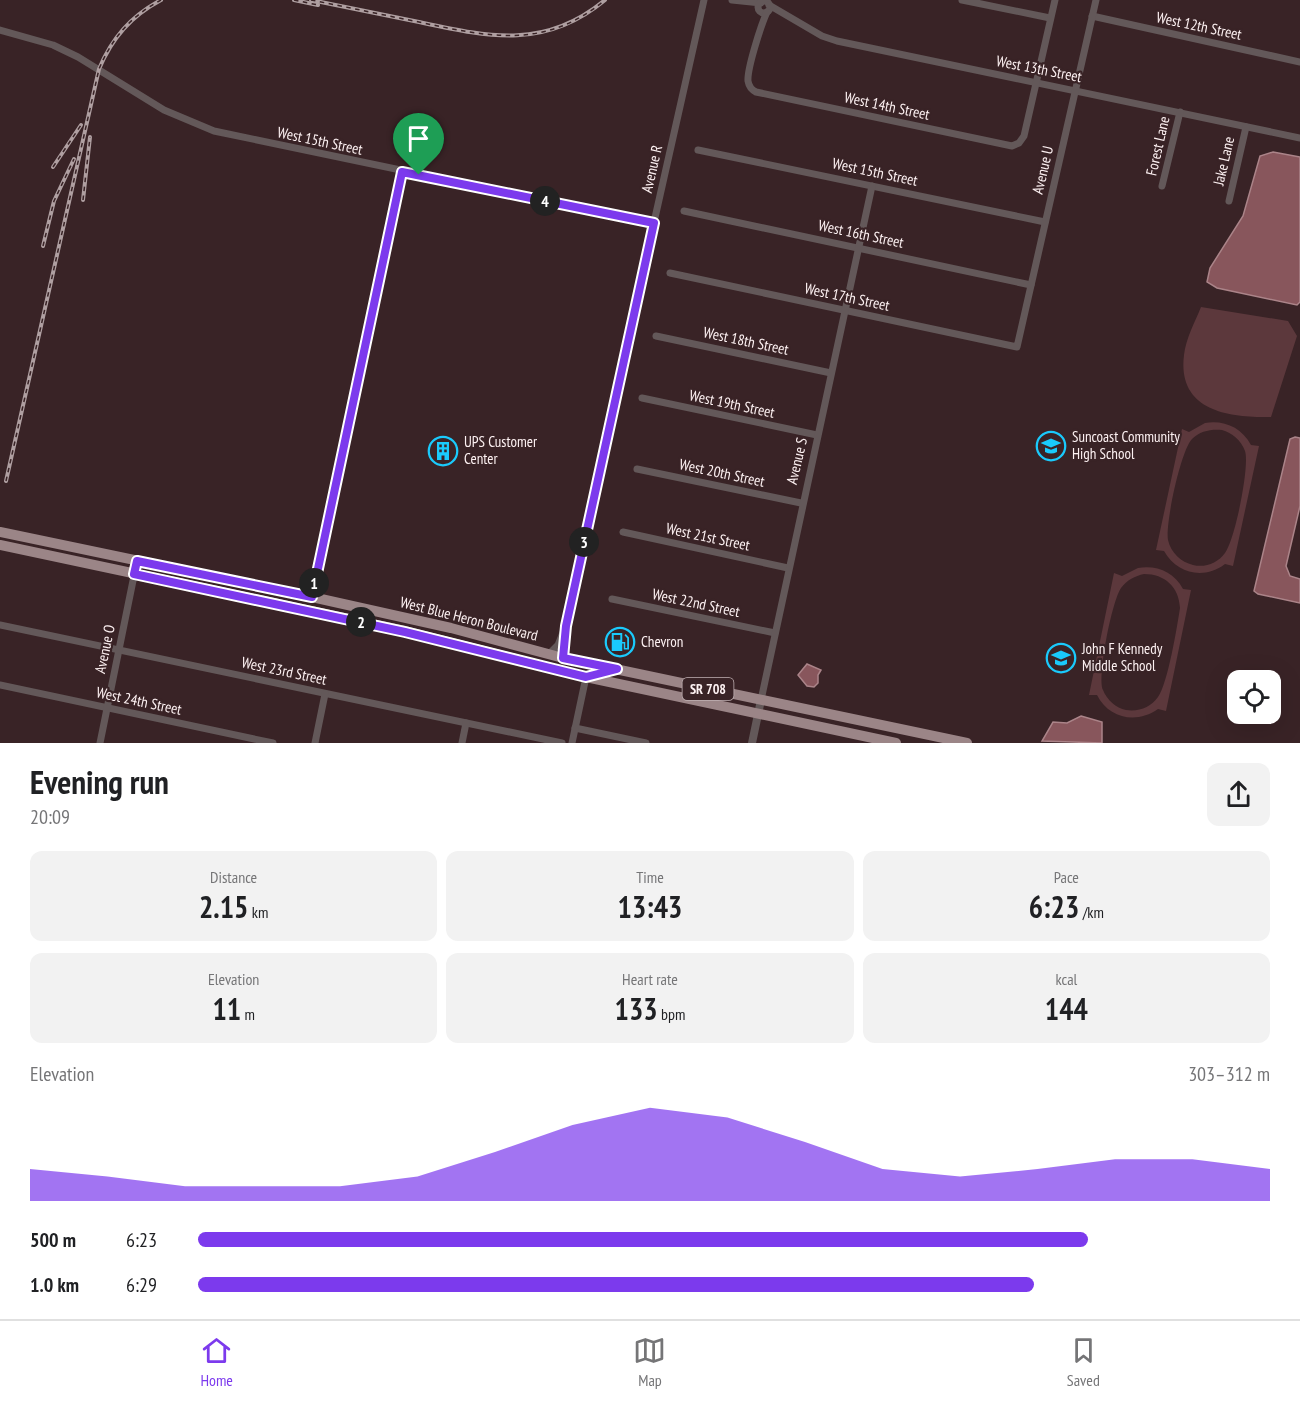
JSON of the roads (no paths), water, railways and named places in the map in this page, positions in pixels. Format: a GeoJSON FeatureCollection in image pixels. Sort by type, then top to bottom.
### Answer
{"type":"FeatureCollection","features":[{"type":"Feature","properties":{"kind":"main road","name":"West Blue Heron Boulevard"},"geometry":{"type":"LineString","coordinates":[[0,532],[391,614],[563,658],[967,743]]}},
{"type":"Feature","properties":{"kind":"main road","name":"West Blue Heron Boulevard"},"geometry":{"type":"LineString","coordinates":[[0,545],[317,612],[586,677],[896,743]]}},
{"type":"Feature","properties":{"kind":"main road"},"geometry":{"type":"LineString","coordinates":[[245,597],[250,592],[303,602],[312,597]]}},
{"type":"Feature","properties":{"kind":"main road"},"geometry":{"type":"LineString","coordinates":[[317,612],[325,607],[379,618],[391,614]]}},
{"type":"Feature","properties":{"kind":"street","name":"Avenue R"},"geometry":{"type":"LineString","coordinates":[[563,658],[566,626],[704,0]]}},
{"type":"Feature","properties":{"kind":"street"},"geometry":{"type":"LineString","coordinates":[[732,0],[765,6]]}},
{"type":"Feature","properties":{"kind":"street"},"geometry":{"type":"LineString","coordinates":[[962,0],[1050,18]]}},
{"type":"Feature","properties":{"kind":"street"},"geometry":{"type":"LineString","coordinates":[[1036,83],[1054,0]]}},
{"type":"Feature","properties":{"kind":"street","name":"Avenue U"},"geometry":{"type":"LineString","coordinates":[[1017,347],[1096,0]]}},
{"type":"Feature","properties":{"kind":"street","name":"West 13th Street"},"geometry":{"type":"LineString","coordinates":[[765,6],[832,40],[1300,138]]}},
{"type":"Feature","properties":{"kind":"street","name":"West 14th Street"},"geometry":{"type":"LineString","coordinates":[[765,6],[748,77],[750,87],[756,92],[1008,146],[1019,143],[1024,136],[1036,83]]}},
{"type":"Feature","properties":{"kind":"street","name":"West 12th Street"},"geometry":{"type":"LineString","coordinates":[[1092,16],[1300,62]]}},
{"type":"Feature","properties":{"kind":"street","name":"West 15th Street"},"geometry":{"type":"LineString","coordinates":[[0,30],[45,42],[78,57],[164,110],[214,130],[402,172],[654,223]]}},
{"type":"Feature","properties":{"kind":"street","name":"Forest Lane"},"geometry":{"type":"LineString","coordinates":[[1162,186],[1180,112]]}},
{"type":"Feature","properties":{"kind":"street","name":"Jake Lane"},"geometry":{"type":"LineString","coordinates":[[1229,201],[1246,127]]}},
{"type":"Feature","properties":{"kind":"street","name":"West 15th Street"},"geometry":{"type":"LineString","coordinates":[[698,150],[1046,222]]}},
{"type":"Feature","properties":{"kind":"street"},"geometry":{"type":"LineString","coordinates":[[312,597],[402,172]]}},
{"type":"Feature","properties":{"kind":"street","name":"Avenue S"},"geometry":{"type":"LineString","coordinates":[[752,743],[801,503],[872,186]]}},
{"type":"Feature","properties":{"kind":"street","name":"West 16th Street"},"geometry":{"type":"LineString","coordinates":[[684,211],[1031,285]]}},
{"type":"Feature","properties":{"kind":"street","name":"West 17th Street"},"geometry":{"type":"LineString","coordinates":[[670,273],[1017,347]]}},
{"type":"Feature","properties":{"kind":"street","name":"West 18th Street"},"geometry":{"type":"LineString","coordinates":[[656,336],[831,373]]}},
{"type":"Feature","properties":{"kind":"street","name":"West 19th Street"},"geometry":{"type":"LineString","coordinates":[[642,398],[817,435]]}},
{"type":"Feature","properties":{"kind":"street","name":"West 20th Street"},"geometry":{"type":"LineString","coordinates":[[637,469],[801,503]]}},
{"type":"Feature","properties":{"kind":"street","name":"West 21st Street"},"geometry":{"type":"LineString","coordinates":[[622,532],[788,568]]}},
{"type":"Feature","properties":{"kind":"street","name":"Avenue O"},"geometry":{"type":"LineString","coordinates":[[100,743],[137,561]]}},
{"type":"Feature","properties":{"kind":"street","name":"West 22nd Street"},"geometry":{"type":"LineString","coordinates":[[612,599],[775,633]]}},
{"type":"Feature","properties":{"kind":"street","name":"West 23rd Street"},"geometry":{"type":"LineString","coordinates":[[0,625],[562,743]]}},
{"type":"Feature","properties":{"kind":"street","name":"Avenue R"},"geometry":{"type":"LineString","coordinates":[[549,654],[558,645],[566,626]]}},
{"type":"Feature","properties":{"kind":"street"},"geometry":{"type":"LineString","coordinates":[[572,743],[586,677],[617,669]]}},
{"type":"Feature","properties":{"kind":"street","name":"West 24th Street"},"geometry":{"type":"LineString","coordinates":[[0,685],[273,743]]}},
{"type":"Feature","properties":{"kind":"street"},"geometry":{"type":"LineString","coordinates":[[315,743],[325,694]]}},
{"type":"Feature","properties":{"kind":"street"},"geometry":{"type":"LineString","coordinates":[[462,743],[466,723]]}},
{"type":"Feature","properties":{"kind":"street"},"geometry":{"type":"LineString","coordinates":[[575,728],[646,743]]}},
{"type":"Feature","properties":{"kind":"railway"},"geometry":{"type":"LineString","coordinates":[[6,481],[99,69],[110,47],[124,29],[140,13],[161,0]]}},
{"type":"Feature","properties":{"kind":"railway"},"geometry":{"type":"LineString","coordinates":[[294,0],[318,5]]}},
{"type":"Feature","properties":{"kind":"railway"},"geometry":{"type":"LineString","coordinates":[[311,0],[493,35],[538,33],[560,27],[583,16],[605,0]]}},
{"type":"Feature","properties":{"kind":"railway"},"geometry":{"type":"LineString","coordinates":[[53,167],[81,125]]}},
{"type":"Feature","properties":{"kind":"railway"},"geometry":{"type":"LineString","coordinates":[[83,200],[90,137]]}},
{"type":"Feature","properties":{"kind":"railway"},"geometry":{"type":"LineString","coordinates":[[43,246],[54,201],[74,159]]}},
{"type":"Feature","properties":{"kind":"place","name":"Suncoast Community High School"},"geometry":{"type":"Point","coordinates":[1051,446]}},
{"type":"Feature","properties":{"kind":"place","name":"UPS Customer Center"},"geometry":{"type":"Point","coordinates":[443,451]}},
{"type":"Feature","properties":{"kind":"place","name":"Chevron"},"geometry":{"type":"Point","coordinates":[620,642]}},
{"type":"Feature","properties":{"kind":"place","name":"John F Kennedy Middle School"},"geometry":{"type":"Point","coordinates":[1061,658]}}]}
